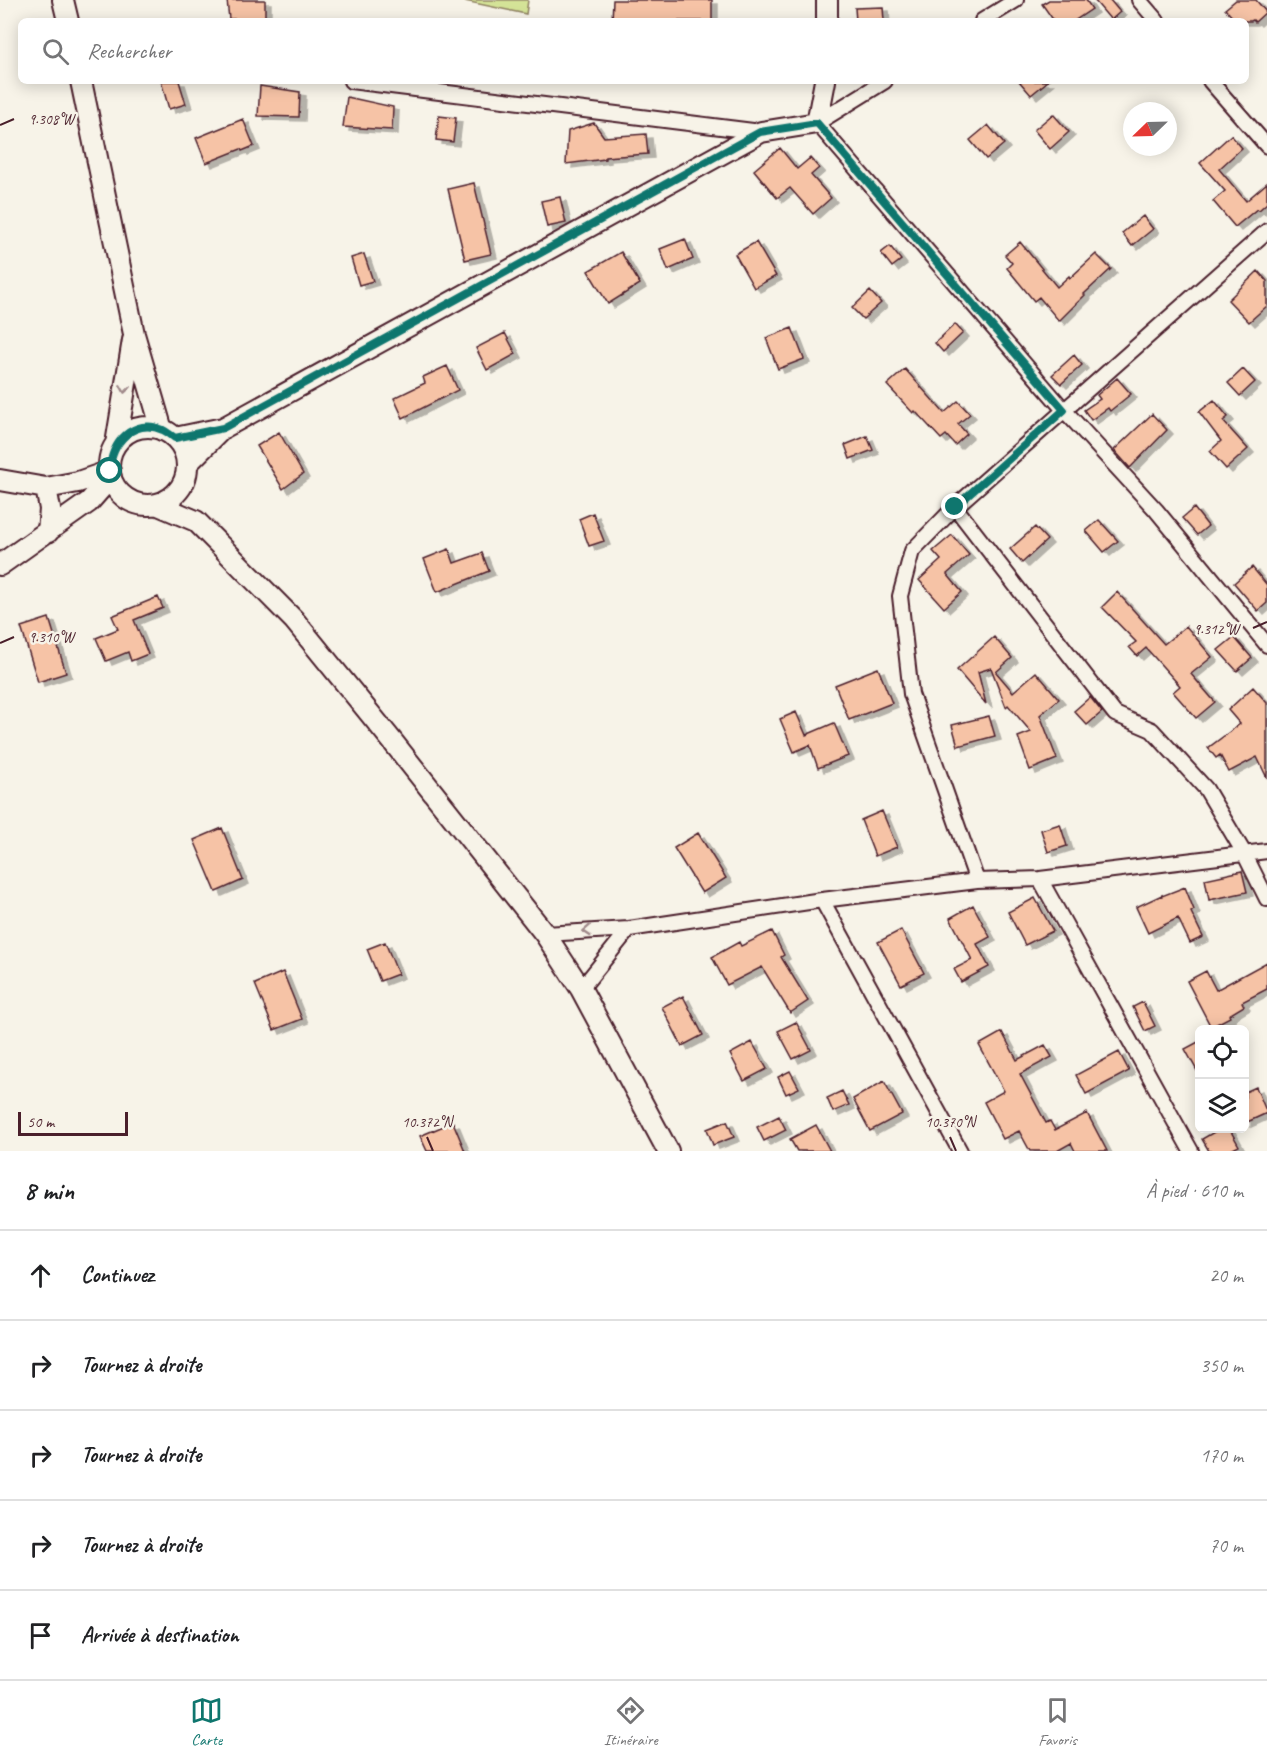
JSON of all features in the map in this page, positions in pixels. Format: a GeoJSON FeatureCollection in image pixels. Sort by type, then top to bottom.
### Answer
{"type":"FeatureCollection","features":[{"type":"Feature","properties":{"kind":"main road"},"geometry":{"type":"LineString","coordinates":[[63,0],[67,18]]}},
{"type":"Feature","properties":{"kind":"main road"},"geometry":{"type":"LineString","coordinates":[[827,0],[827,18]]}},
{"type":"Feature","properties":{"kind":"main road"},"geometry":{"type":"LineString","coordinates":[[82,84],[134,334],[169,434],[184,450],[196,521]]}},
{"type":"Feature","properties":{"kind":"main road"},"geometry":{"type":"LineString","coordinates":[[134,334],[116,444],[112,453],[111,474],[117,489],[126,498],[146,505],[169,500],[179,491],[186,472],[223,428],[760,132],[817,123],[824,84]]}},
{"type":"Feature","properties":{"kind":"main road"},"geometry":{"type":"LineString","coordinates":[[116,444],[136,429],[149,427],[169,434],[223,428]]}},
{"type":"Feature","properties":{"kind":"main road"},"geometry":{"type":"LineString","coordinates":[[0,480],[46,488],[111,474]]}},
{"type":"Feature","properties":{"kind":"main road"},"geometry":{"type":"LineString","coordinates":[[0,565],[89,502],[111,474]]}},
{"type":"Feature","properties":{"kind":"main road"},"geometry":{"type":"LineString","coordinates":[[46,488],[50,509],[48,532]]}},
{"type":"Feature","properties":{"kind":"main road"},"geometry":{"type":"LineString","coordinates":[[89,502],[126,498]]}},
{"type":"Feature","properties":{"kind":"main road"},"geometry":{"type":"LineString","coordinates":[[156,504],[196,521],[294,620],[545,934],[580,989],[668,1151]]}},
{"type":"Feature","properties":{"kind":"street"},"geometry":{"type":"LineString","coordinates":[[987,18],[1016,0]]}},
{"type":"Feature","properties":{"kind":"street"},"geometry":{"type":"LineString","coordinates":[[1139,0],[1154,18]]}},
{"type":"Feature","properties":{"kind":"street"},"geometry":{"type":"LineString","coordinates":[[375,84],[760,132]]}},
{"type":"Feature","properties":{"kind":"street"},"geometry":{"type":"LineString","coordinates":[[880,84],[817,123],[1064,410],[1156,510],[1267,645]]}},
{"type":"Feature","properties":{"kind":"street"},"geometry":{"type":"LineString","coordinates":[[1213,84],[1267,147]]}},
{"type":"Feature","properties":{"kind":"street"},"geometry":{"type":"LineString","coordinates":[[977,881],[911,694],[900,596],[912,551],[955,507],[1267,231]]}},
{"type":"Feature","properties":{"kind":"street"},"geometry":{"type":"LineString","coordinates":[[955,507],[1115,714],[1152,730],[1206,789],[1267,899]]}},
{"type":"Feature","properties":{"kind":"street"},"geometry":{"type":"LineString","coordinates":[[545,934],[629,929],[822,900],[977,881],[1040,879],[1267,851]]}},
{"type":"Feature","properties":{"kind":"street"},"geometry":{"type":"LineString","coordinates":[[1040,879],[1191,1151]]}},
{"type":"Feature","properties":{"kind":"street"},"geometry":{"type":"LineString","coordinates":[[822,900],[960,1151]]}},
{"type":"Feature","properties":{"kind":"street"},"geometry":{"type":"LineString","coordinates":[[580,989],[629,929]]}},
{"type":"Feature","properties":{"kind":"green space"},"geometry":{"type":"Polygon","coordinates":[[[460,0],[528,0],[526,14],[460,0]]]}},
{"type":"Feature","properties":{"kind":"building"},"geometry":{"type":"Polygon","coordinates":[[[227,0],[265,0],[265,18],[229,18],[227,0]]]}},
{"type":"Feature","properties":{"kind":"building"},"geometry":{"type":"Polygon","coordinates":[[[613,0],[712,0],[712,18],[612,18],[613,0]]]}},
{"type":"Feature","properties":{"kind":"building"},"geometry":{"type":"Polygon","coordinates":[[[1049,0],[1086,0],[1092,9],[1078,18],[1052,18],[1042,4],[1049,0]]]}},
{"type":"Feature","properties":{"kind":"building"},"geometry":{"type":"Polygon","coordinates":[[[1094,0],[1110,0],[1120,12],[1113,18],[1109,18],[1094,0]]]}},
{"type":"Feature","properties":{"kind":"building"},"geometry":{"type":"Polygon","coordinates":[[[1236,0],[1256,0],[1266,12],[1255,22],[1249,21],[1249,18],[1233,18],[1225,9],[1236,0]]]}},
{"type":"Feature","properties":{"kind":"building"},"geometry":{"type":"Polygon","coordinates":[[[883,7],[884,18],[856,18],[855,8],[883,7]]]}},
{"type":"Feature","properties":{"kind":"building"},"geometry":{"type":"Polygon","coordinates":[[[162,84],[180,84],[186,104],[169,109],[162,84]]]}},
{"type":"Feature","properties":{"kind":"building"},"geometry":{"type":"Polygon","coordinates":[[[1022,84],[1044,84],[1031,95],[1022,84]]]}},
{"type":"Feature","properties":{"kind":"building"},"geometry":{"type":"Polygon","coordinates":[[[260,86],[300,92],[299,117],[258,116],[260,86]]]}},
{"type":"Feature","properties":{"kind":"building"},"geometry":{"type":"Polygon","coordinates":[[[347,97],[393,107],[392,130],[343,127],[347,97]]]}},
{"type":"Feature","properties":{"kind":"building"},"geometry":{"type":"Polygon","coordinates":[[[1053,114],[1069,132],[1050,149],[1034,130],[1053,114]]]}},
{"type":"Feature","properties":{"kind":"building"},"geometry":{"type":"Polygon","coordinates":[[[439,116],[456,118],[453,142],[436,140],[439,116]]]}},
{"type":"Feature","properties":{"kind":"building"},"geometry":{"type":"Polygon","coordinates":[[[243,119],[254,146],[206,163],[196,138],[243,119]]]}},
{"type":"Feature","properties":{"kind":"building"},"geometry":{"type":"Polygon","coordinates":[[[594,123],[604,137],[646,134],[648,154],[605,157],[605,159],[566,164],[568,131],[594,123]]]}},
{"type":"Feature","properties":{"kind":"building"},"geometry":{"type":"Polygon","coordinates":[[[988,125],[1004,144],[986,159],[970,140],[988,125]]]}},
{"type":"Feature","properties":{"kind":"building"},"geometry":{"type":"Polygon","coordinates":[[[1231,135],[1242,148],[1219,169],[1246,201],[1267,183],[1267,203],[1235,227],[1213,201],[1225,191],[1200,163],[1231,135]]]}},
{"type":"Feature","properties":{"kind":"building"},"geometry":{"type":"Polygon","coordinates":[[[780,148],[797,169],[810,158],[819,168],[811,175],[831,198],[813,214],[790,188],[777,198],[754,170],[780,148]]]}},
{"type":"Feature","properties":{"kind":"building"},"geometry":{"type":"Polygon","coordinates":[[[474,183],[491,254],[465,260],[448,189],[474,183]]]}},
{"type":"Feature","properties":{"kind":"building"},"geometry":{"type":"Polygon","coordinates":[[[560,197],[566,223],[547,227],[541,201],[560,197]]]}},
{"type":"Feature","properties":{"kind":"building"},"geometry":{"type":"Polygon","coordinates":[[[1143,216],[1153,229],[1132,246],[1122,233],[1143,216]]]}},
{"type":"Feature","properties":{"kind":"building"},"geometry":{"type":"Polygon","coordinates":[[[685,239],[693,259],[668,270],[660,249],[685,239]]]}},
{"type":"Feature","properties":{"kind":"building"},"geometry":{"type":"Polygon","coordinates":[[[756,242],[776,276],[754,288],[735,254],[756,242]]]}},
{"type":"Feature","properties":{"kind":"building"},"geometry":{"type":"Polygon","coordinates":[[[1020,242],[1057,287],[1096,254],[1111,269],[1059,321],[1039,297],[1034,301],[1007,268],[1012,263],[1005,255],[1020,242]]]}},
{"type":"Feature","properties":{"kind":"building"},"geometry":{"type":"Polygon","coordinates":[[[890,246],[901,260],[892,267],[881,253],[890,246]]]}},
{"type":"Feature","properties":{"kind":"building"},"geometry":{"type":"Polygon","coordinates":[[[621,252],[640,284],[608,304],[588,271],[621,252]]]}},
{"type":"Feature","properties":{"kind":"building"},"geometry":{"type":"Polygon","coordinates":[[[364,254],[373,281],[359,285],[351,258],[364,254]]]}},
{"type":"Feature","properties":{"kind":"building"},"geometry":{"type":"Polygon","coordinates":[[[1258,271],[1267,281],[1267,306],[1249,322],[1228,300],[1258,271]]]}},
{"type":"Feature","properties":{"kind":"building"},"geometry":{"type":"Polygon","coordinates":[[[870,291],[881,303],[863,319],[852,308],[870,291]]]}},
{"type":"Feature","properties":{"kind":"building"},"geometry":{"type":"Polygon","coordinates":[[[955,324],[963,333],[943,352],[935,343],[955,324]]]}},
{"type":"Feature","properties":{"kind":"building"},"geometry":{"type":"Polygon","coordinates":[[[792,328],[804,359],[778,369],[766,338],[792,328]]]}},
{"type":"Feature","properties":{"kind":"building"},"geometry":{"type":"Polygon","coordinates":[[[505,333],[516,354],[487,370],[476,348],[505,333]]]}},
{"type":"Feature","properties":{"kind":"building"},"geometry":{"type":"Polygon","coordinates":[[[1074,355],[1082,365],[1061,384],[1052,375],[1074,355]]]}},
{"type":"Feature","properties":{"kind":"building"},"geometry":{"type":"Polygon","coordinates":[[[447,366],[458,390],[403,418],[394,398],[425,383],[423,377],[447,366]]]}},
{"type":"Feature","properties":{"kind":"building"},"geometry":{"type":"Polygon","coordinates":[[[905,369],[944,413],[958,401],[970,414],[958,424],[967,434],[955,445],[946,435],[941,439],[887,385],[905,369]]]}},
{"type":"Feature","properties":{"kind":"building"},"geometry":{"type":"Polygon","coordinates":[[[1243,369],[1255,382],[1240,396],[1228,383],[1243,369]]]}},
{"type":"Feature","properties":{"kind":"building"},"geometry":{"type":"Polygon","coordinates":[[[1117,378],[1131,394],[1110,411],[1108,408],[1091,420],[1084,410],[1100,399],[1097,395],[1117,378]]]}},
{"type":"Feature","properties":{"kind":"building"},"geometry":{"type":"Polygon","coordinates":[[[1214,400],[1228,417],[1223,421],[1248,449],[1226,469],[1210,451],[1221,441],[1199,412],[1214,400]]]}},
{"type":"Feature","properties":{"kind":"building"},"geometry":{"type":"Polygon","coordinates":[[[1152,414],[1167,430],[1130,468],[1114,450],[1152,414]]]}},
{"type":"Feature","properties":{"kind":"building"},"geometry":{"type":"Polygon","coordinates":[[[279,432],[303,474],[283,489],[257,446],[279,432]]]}},
{"type":"Feature","properties":{"kind":"building"},"geometry":{"type":"Polygon","coordinates":[[[867,436],[873,450],[850,459],[845,445],[867,436]]]}},
{"type":"Feature","properties":{"kind":"building"},"geometry":{"type":"Polygon","coordinates":[[[1194,508],[1208,526],[1197,535],[1182,518],[1194,508]]]}},
{"type":"Feature","properties":{"kind":"building"},"geometry":{"type":"Polygon","coordinates":[[[593,513],[604,541],[589,546],[579,519],[593,513]]]}},
{"type":"Feature","properties":{"kind":"building"},"geometry":{"type":"Polygon","coordinates":[[[1099,520],[1118,541],[1104,552],[1086,531],[1099,520]]]}},
{"type":"Feature","properties":{"kind":"building"},"geometry":{"type":"Polygon","coordinates":[[[1035,527],[1047,540],[1022,563],[1010,549],[1035,527]]]}},
{"type":"Feature","properties":{"kind":"building"},"geometry":{"type":"Polygon","coordinates":[[[952,535],[969,555],[947,574],[962,592],[944,608],[919,580],[941,560],[933,551],[952,535]]]}},
{"type":"Feature","properties":{"kind":"building"},"geometry":{"type":"Polygon","coordinates":[[[449,549],[454,563],[482,553],[489,571],[437,592],[424,559],[449,549]]]}},
{"type":"Feature","properties":{"kind":"building"},"geometry":{"type":"Polygon","coordinates":[[[1252,567],[1267,585],[1267,603],[1258,611],[1234,583],[1252,567]]]}},
{"type":"Feature","properties":{"kind":"building"},"geometry":{"type":"Polygon","coordinates":[[[1117,592],[1164,644],[1186,626],[1212,657],[1191,674],[1215,702],[1196,718],[1173,692],[1180,686],[1146,648],[1137,656],[1129,647],[1136,642],[1102,607],[1117,592]]]}},
{"type":"Feature","properties":{"kind":"building"},"geometry":{"type":"Polygon","coordinates":[[[158,597],[163,608],[134,620],[148,654],[131,661],[128,652],[106,661],[96,638],[118,629],[112,616],[158,597]]]}},
{"type":"Feature","properties":{"kind":"building"},"geometry":{"type":"Polygon","coordinates":[[[49,618],[66,673],[38,682],[21,627],[49,618]]]}},
{"type":"Feature","properties":{"kind":"building"},"geometry":{"type":"Polygon","coordinates":[[[994,637],[1012,658],[996,672],[1013,692],[1036,672],[1059,699],[1040,715],[1057,759],[1030,770],[1018,737],[1031,732],[1008,705],[1006,707],[991,668],[978,672],[986,704],[957,670],[994,637]]]}},
{"type":"Feature","properties":{"kind":"building"},"geometry":{"type":"Polygon","coordinates":[[[1234,637],[1252,658],[1237,671],[1218,650],[1234,637]]]}},
{"type":"Feature","properties":{"kind":"building"},"geometry":{"type":"Polygon","coordinates":[[[878,668],[892,703],[849,720],[835,685],[878,668]]]}},
{"type":"Feature","properties":{"kind":"building"},"geometry":{"type":"Polygon","coordinates":[[[1253,687],[1267,703],[1267,778],[1257,757],[1229,772],[1220,755],[1216,758],[1208,748],[1240,724],[1228,710],[1253,687]]]}},
{"type":"Feature","properties":{"kind":"building"},"geometry":{"type":"Polygon","coordinates":[[[1090,697],[1102,712],[1087,725],[1074,711],[1090,697]]]}},
{"type":"Feature","properties":{"kind":"building"},"geometry":{"type":"Polygon","coordinates":[[[796,712],[806,735],[834,723],[848,756],[818,768],[810,745],[794,752],[780,719],[796,712]]]}},
{"type":"Feature","properties":{"kind":"building"},"geometry":{"type":"Polygon","coordinates":[[[989,716],[995,736],[958,746],[952,725],[989,716]]]}},
{"type":"Feature","properties":{"kind":"building"},"geometry":{"type":"Polygon","coordinates":[[[882,811],[897,847],[875,856],[861,820],[882,811]]]}},
{"type":"Feature","properties":{"kind":"building"},"geometry":{"type":"Polygon","coordinates":[[[1060,824],[1067,846],[1048,852],[1041,830],[1060,824]]]}},
{"type":"Feature","properties":{"kind":"building"},"geometry":{"type":"Polygon","coordinates":[[[222,828],[243,880],[216,892],[194,840],[222,828]]]}},
{"type":"Feature","properties":{"kind":"building"},"geometry":{"type":"Polygon","coordinates":[[[698,833],[726,878],[702,893],[674,848],[698,833]]]}},
{"type":"Feature","properties":{"kind":"building"},"geometry":{"type":"Polygon","coordinates":[[[1242,871],[1247,892],[1209,900],[1205,879],[1242,871]]]}},
{"type":"Feature","properties":{"kind":"building"},"geometry":{"type":"Polygon","coordinates":[[[1185,887],[1194,910],[1191,912],[1203,937],[1190,943],[1178,918],[1148,933],[1136,907],[1185,887]]]}},
{"type":"Feature","properties":{"kind":"building"},"geometry":{"type":"Polygon","coordinates":[[[1035,898],[1053,931],[1025,945],[1008,912],[1035,898]]]}},
{"type":"Feature","properties":{"kind":"building"},"geometry":{"type":"Polygon","coordinates":[[[973,905],[990,937],[977,944],[989,967],[961,982],[954,969],[972,960],[950,918],[973,905]]]}},
{"type":"Feature","properties":{"kind":"building"},"geometry":{"type":"Polygon","coordinates":[[[901,930],[924,973],[901,985],[878,942],[901,930]]]}},
{"type":"Feature","properties":{"kind":"building"},"geometry":{"type":"Polygon","coordinates":[[[772,931],[784,955],[781,957],[808,1001],[790,1013],[762,967],[727,985],[712,957],[739,942],[741,946],[772,931]]]}},
{"type":"Feature","properties":{"kind":"building"},"geometry":{"type":"Polygon","coordinates":[[[385,942],[398,974],[380,981],[367,949],[385,942]]]}},
{"type":"Feature","properties":{"kind":"building"},"geometry":{"type":"Polygon","coordinates":[[[1267,962],[1267,989],[1242,1002],[1244,1006],[1229,1015],[1230,1017],[1210,1025],[1187,981],[1206,971],[1216,990],[1267,962]]]}},
{"type":"Feature","properties":{"kind":"building"},"geometry":{"type":"Polygon","coordinates":[[[283,972],[302,1019],[274,1030],[255,984],[283,972]]]}},
{"type":"Feature","properties":{"kind":"building"},"geometry":{"type":"Polygon","coordinates":[[[683,996],[703,1035],[682,1046],[662,1007],[683,996]]]}},
{"type":"Feature","properties":{"kind":"building"},"geometry":{"type":"Polygon","coordinates":[[[1143,1002],[1155,1026],[1145,1031],[1133,1007],[1143,1002]]]}},
{"type":"Feature","properties":{"kind":"building"},"geometry":{"type":"Polygon","coordinates":[[[796,1022],[811,1050],[793,1059],[778,1031],[796,1022]]]}},
{"type":"Feature","properties":{"kind":"building"},"geometry":{"type":"Polygon","coordinates":[[[1002,1032],[1017,1060],[1045,1045],[1052,1057],[1020,1074],[1046,1123],[1050,1121],[1055,1130],[1087,1113],[1107,1151],[1075,1151],[1071,1143],[1057,1151],[1030,1151],[1019,1131],[1003,1139],[984,1102],[1004,1091],[979,1045],[1002,1032]]]}},
{"type":"Feature","properties":{"kind":"building"},"geometry":{"type":"Polygon","coordinates":[[[752,1042],[767,1069],[744,1081],[730,1054],[752,1042]]]}},
{"type":"Feature","properties":{"kind":"building"},"geometry":{"type":"Polygon","coordinates":[[[1195,1044],[1195,1067],[1185,1049],[1195,1044]]]}},
{"type":"Feature","properties":{"kind":"building"},"geometry":{"type":"Polygon","coordinates":[[[1119,1052],[1129,1071],[1086,1094],[1076,1075],[1119,1052]]]}},
{"type":"Feature","properties":{"kind":"building"},"geometry":{"type":"Polygon","coordinates":[[[790,1071],[799,1088],[786,1094],[778,1077],[790,1071]]]}},
{"type":"Feature","properties":{"kind":"building"},"geometry":{"type":"Polygon","coordinates":[[[884,1081],[902,1114],[870,1131],[853,1099],[884,1081]]]}},
{"type":"Feature","properties":{"kind":"building"},"geometry":{"type":"Polygon","coordinates":[[[1256,1087],[1267,1113],[1249,1121],[1249,1090],[1256,1087]]]}},
{"type":"Feature","properties":{"kind":"building"},"geometry":{"type":"Polygon","coordinates":[[[842,1091],[849,1105],[833,1112],[827,1098],[842,1091]]]}},
{"type":"Feature","properties":{"kind":"building"},"geometry":{"type":"Polygon","coordinates":[[[779,1116],[786,1130],[764,1141],[757,1127],[779,1116]]]}},
{"type":"Feature","properties":{"kind":"building"},"geometry":{"type":"Polygon","coordinates":[[[727,1121],[734,1137],[713,1145],[707,1129],[727,1121]]]}},
{"type":"Feature","properties":{"kind":"building"},"geometry":{"type":"Polygon","coordinates":[[[453,1122],[465,1151],[427,1151],[420,1136],[453,1122]]]}},
{"type":"Feature","properties":{"kind":"building"},"geometry":{"type":"Polygon","coordinates":[[[816,1125],[830,1151],[797,1151],[790,1139],[816,1125]]]}},
{"type":"Feature","properties":{"kind":"building"},"geometry":{"type":"Polygon","coordinates":[[[1212,1133],[1232,1133],[1239,1146],[1229,1151],[1209,1151],[1202,1139],[1212,1133]]]}},
{"type":"Feature","properties":{"kind":"route"},"geometry":{"type":"LineString","coordinates":[[110,471],[110,462],[116,444],[136,429],[149,427],[162,430],[175,438],[223,428],[760,132],[817,123],[1064,410],[955,507]]}}]}
